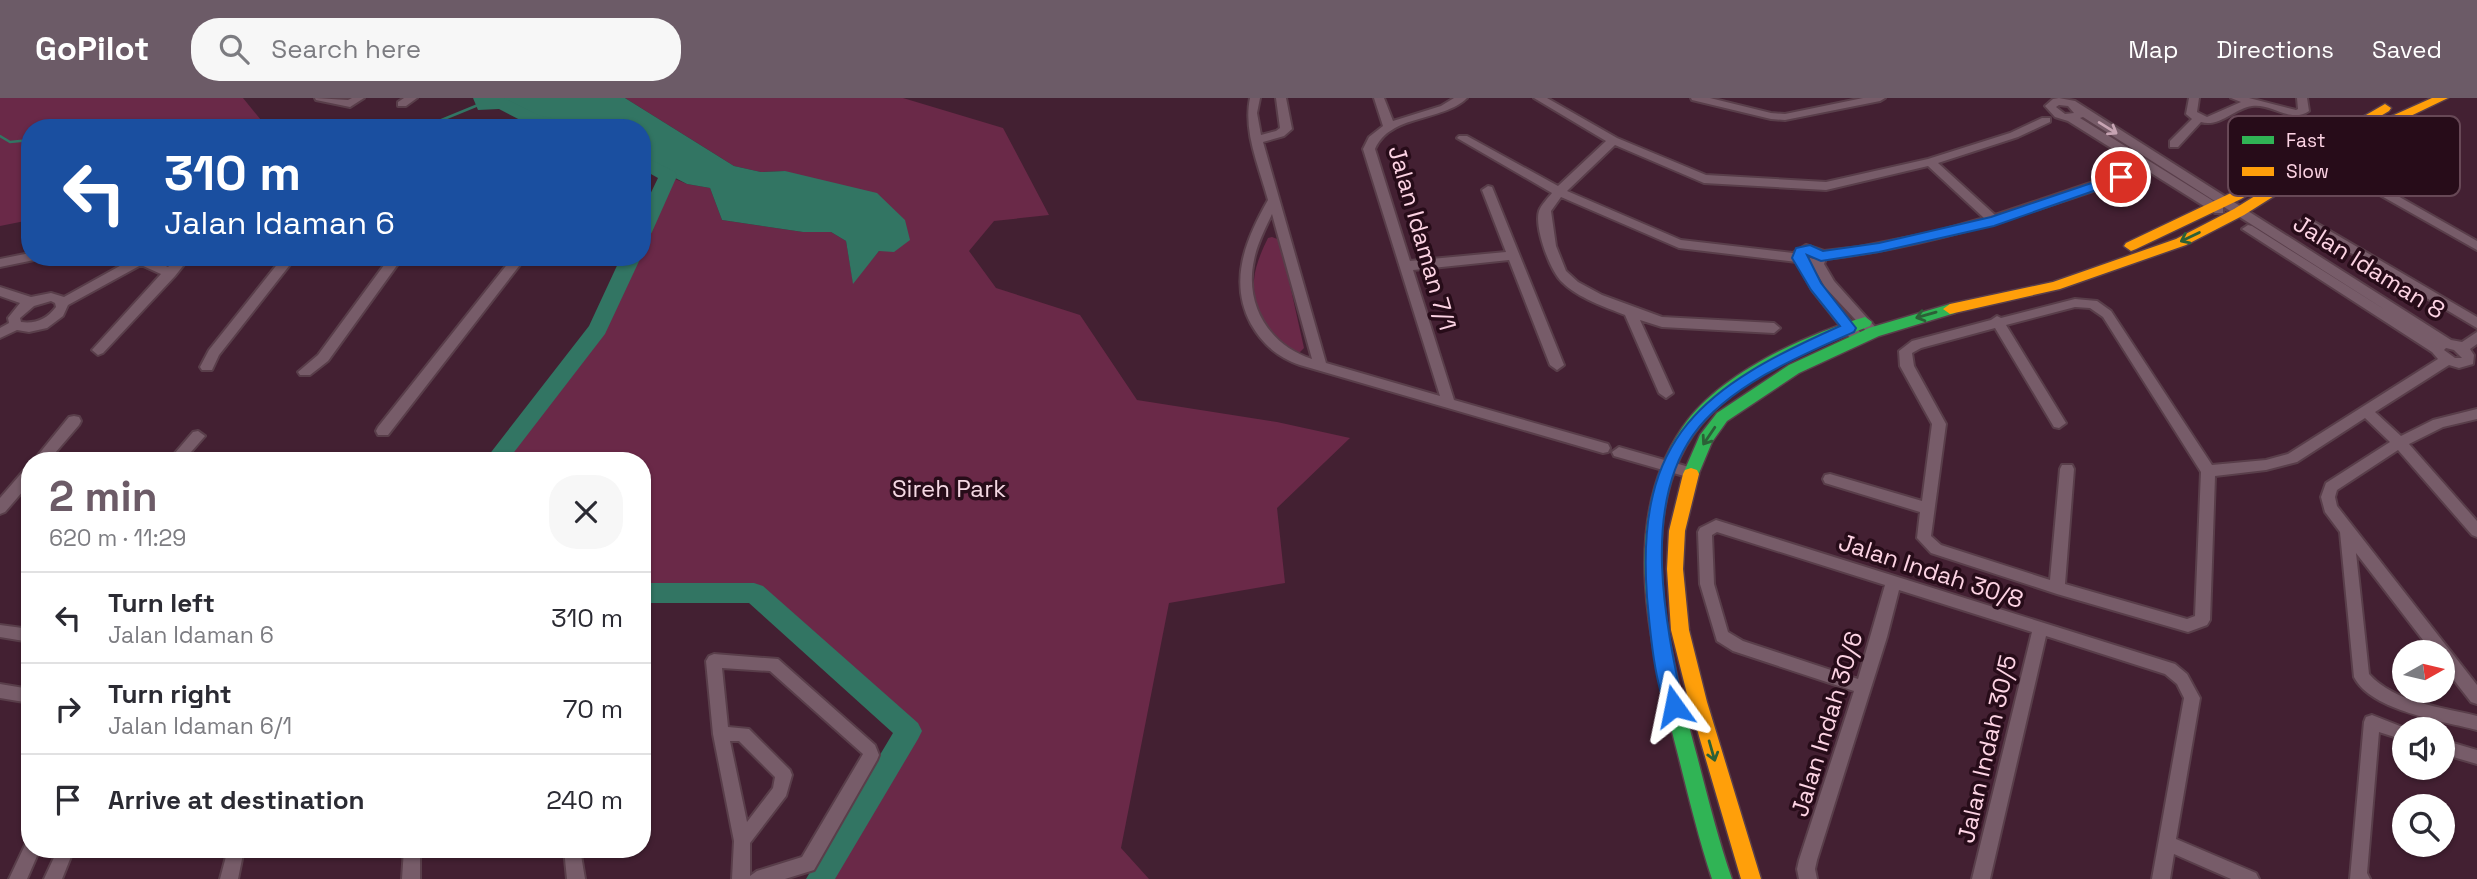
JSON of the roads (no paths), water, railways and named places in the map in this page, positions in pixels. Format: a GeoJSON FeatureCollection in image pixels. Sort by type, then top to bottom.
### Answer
{"type":"FeatureCollection","features":[{"type":"Feature","properties":{"kind":"main road"},"geometry":{"type":"LineString","coordinates":[[2369,116],[2408,98]]}},
{"type":"Feature","properties":{"kind":"main road"},"geometry":{"type":"LineString","coordinates":[[2402,116],[2442,98]]}},
{"type":"Feature","properties":{"kind":"main road"},"geometry":{"type":"LineString","coordinates":[[2226,210],[2245,196]]}},
{"type":"Feature","properties":{"kind":"main road"},"geometry":{"type":"LineString","coordinates":[[1751,879],[1698,702],[1680,630],[1675,569],[1677,531],[1691,473],[1704,439],[1722,417],[1794,369],[1862,331],[1933,299],[2045,275],[2110,254],[2226,210],[2251,196]]}},
{"type":"Feature","properties":{"kind":"main road"},"geometry":{"type":"LineString","coordinates":[[1722,879],[1674,706],[1658,632],[1653,568],[1654,524],[1669,467],[1688,431],[1705,412],[1741,383],[1782,358],[1862,331]]}},
{"type":"Feature","properties":{"kind":"street"},"geometry":{"type":"LineString","coordinates":[[320,98],[350,104],[359,98]]}},
{"type":"Feature","properties":{"kind":"street"},"geometry":{"type":"LineString","coordinates":[[1255,98],[1252,113],[1256,140],[1320,366]]}},
{"type":"Feature","properties":{"kind":"street"},"geometry":{"type":"LineString","coordinates":[[1256,140],[1280,134],[1286,129],[1280,98]]}},
{"type":"Feature","properties":{"kind":"street"},"geometry":{"type":"LineString","coordinates":[[1379,98],[1389,127]]}},
{"type":"Feature","properties":{"kind":"street","name":"Jalan Idaman 7/1"},"geometry":{"type":"LineString","coordinates":[[1449,404],[1370,149],[1376,136],[1389,127],[1440,110],[1462,98]]}},
{"type":"Feature","properties":{"kind":"street"},"geometry":{"type":"LineString","coordinates":[[1539,98],[1613,140],[1704,179],[1825,186],[1930,162],[2014,135],[2046,120]]}},
{"type":"Feature","properties":{"kind":"street"},"geometry":{"type":"LineString","coordinates":[[1696,98],[1785,117],[1880,98]]}},
{"type":"Feature","properties":{"kind":"street"},"geometry":{"type":"LineString","coordinates":[[2193,98],[2190,111],[2198,119],[2212,121],[2251,102]]}},
{"type":"Feature","properties":{"kind":"street"},"geometry":{"type":"LineString","coordinates":[[2236,98],[2296,113],[2302,113],[2303,102]]}},
{"type":"Feature","properties":{"kind":"street","name":"Jalan Idaman 8"},"geometry":{"type":"LineString","coordinates":[[2050,100],[2053,112],[2074,107],[2226,210],[2444,351]]}},
{"type":"Feature","properties":{"kind":"street"},"geometry":{"type":"LineString","coordinates":[[2174,144],[2198,119]]}},
{"type":"Feature","properties":{"kind":"street"},"geometry":{"type":"LineString","coordinates":[[1463,138],[1559,192],[1679,244],[1800,259]]}},
{"type":"Feature","properties":{"kind":"street"},"geometry":{"type":"LineString","coordinates":[[1613,140],[1549,204],[1545,217],[1553,251],[1563,276],[1578,287],[1630,312],[1662,322],[1774,328]]}},
{"type":"Feature","properties":{"kind":"street"},"geometry":{"type":"LineString","coordinates":[[1930,162],[1994,221]]}},
{"type":"Feature","properties":{"kind":"street"},"geometry":{"type":"LineString","coordinates":[[1819,260],[1994,221],[2121,177]]}},
{"type":"Feature","properties":{"kind":"street"},"geometry":{"type":"LineString","coordinates":[[1488,190],[1557,365]]}},
{"type":"Feature","properties":{"kind":"street"},"geometry":{"type":"LineString","coordinates":[[2390,196],[2477,246]]}},
{"type":"Feature","properties":{"kind":"street"},"geometry":{"type":"LineString","coordinates":[[1272,202],[1257,232],[1244,278],[1244,292],[1253,316],[1267,339],[1278,350],[1320,366],[1603,448]]}},
{"type":"Feature","properties":{"kind":"street"},"geometry":{"type":"LineString","coordinates":[[2306,221],[2477,323]]}},
{"type":"Feature","properties":{"kind":"street"},"geometry":{"type":"LineString","coordinates":[[1257,232],[1281,233]]}},
{"type":"Feature","properties":{"kind":"street"},"geometry":{"type":"LineString","coordinates":[[1806,249],[1816,252],[1829,285],[1862,331],[1816,287],[1799,253],[1806,249]]}},
{"type":"Feature","properties":{"kind":"street"},"geometry":{"type":"LineString","coordinates":[[1407,266],[1513,256]]}},
{"type":"Feature","properties":{"kind":"street"},"geometry":{"type":"LineString","coordinates":[[0,263],[21,259]]}},
{"type":"Feature","properties":{"kind":"street"},"geometry":{"type":"LineString","coordinates":[[62,303],[130,266]]}},
{"type":"Feature","properties":{"kind":"street"},"geometry":{"type":"LineString","coordinates":[[157,266],[171,273]]}},
{"type":"Feature","properties":{"kind":"street"},"geometry":{"type":"LineString","coordinates":[[98,349],[177,266]]}},
{"type":"Feature","properties":{"kind":"street"},"geometry":{"type":"LineString","coordinates":[[207,367],[214,353],[283,266]]}},
{"type":"Feature","properties":{"kind":"street"},"geometry":{"type":"LineString","coordinates":[[305,372],[323,358],[390,266]]}},
{"type":"Feature","properties":{"kind":"street"},"geometry":{"type":"LineString","coordinates":[[383,431],[513,266]]}},
{"type":"Feature","properties":{"kind":"street"},"geometry":{"type":"LineString","coordinates":[[0,291],[31,302]]}},
{"type":"Feature","properties":{"kind":"street"},"geometry":{"type":"LineString","coordinates":[[16,325],[16,314],[31,302],[51,298],[62,303]]}},
{"type":"Feature","properties":{"kind":"street"},"geometry":{"type":"LineString","coordinates":[[0,333],[16,325],[25,328],[45,323],[61,311],[62,303]]}},
{"type":"Feature","properties":{"kind":"street"},"geometry":{"type":"LineString","coordinates":[[2075,303],[2093,304],[2107,314],[2208,471],[2202,620],[2188,626],[2057,588],[1936,549],[1927,542],[1923,534],[1939,424],[1907,366],[1905,351],[1917,344],[1997,321],[2075,303]]}},
{"type":"Feature","properties":{"kind":"street"},"geometry":{"type":"LineString","coordinates":[[1630,312],[1665,393]]}},
{"type":"Feature","properties":{"kind":"street"},"geometry":{"type":"LineString","coordinates":[[1997,321],[2059,423]]}},
{"type":"Feature","properties":{"kind":"street"},"geometry":{"type":"LineString","coordinates":[[2208,471],[2266,465],[2292,458],[2367,411],[2444,351],[2465,362],[2469,358],[2462,349],[2477,337]]}},
{"type":"Feature","properties":{"kind":"street"},"geometry":{"type":"LineString","coordinates":[[2367,411],[2401,444],[2477,531]]}},
{"type":"Feature","properties":{"kind":"street"},"geometry":{"type":"LineString","coordinates":[[2433,640],[2347,532],[2330,508],[2328,497],[2331,487],[2401,444],[2448,418],[2477,414]]}},
{"type":"Feature","properties":{"kind":"street"},"geometry":{"type":"LineString","coordinates":[[48,452],[74,421]]}},
{"type":"Feature","properties":{"kind":"street"},"geometry":{"type":"LineString","coordinates":[[183,452],[198,436]]}},
{"type":"Feature","properties":{"kind":"street"},"geometry":{"type":"LineString","coordinates":[[1619,452],[1691,473]]}},
{"type":"Feature","properties":{"kind":"street"},"geometry":{"type":"LineString","coordinates":[[2057,588],[2067,469]]}},
{"type":"Feature","properties":{"kind":"street"},"geometry":{"type":"LineString","coordinates":[[1830,479],[1927,508]]}},
{"type":"Feature","properties":{"kind":"street"},"geometry":{"type":"LineString","coordinates":[[0,508],[21,484]]}},
{"type":"Feature","properties":{"kind":"street","name":"Jalan Indah 30/8"},"geometry":{"type":"LineString","coordinates":[[1863,687],[1728,642],[1722,636],[1707,584],[1703,539],[1705,532],[1716,526],[2170,669],[2182,679],[2192,698],[2167,843]]}},
{"type":"Feature","properties":{"kind":"street"},"geometry":{"type":"LineString","coordinates":[[2347,532],[2361,677],[2365,683],[2382,696],[2477,723]]}},
{"type":"Feature","properties":{"kind":"street","name":"Jalan Indah 30/6"},"geometry":{"type":"LineString","coordinates":[[1808,879],[1808,860],[1893,583]]}},
{"type":"Feature","properties":{"kind":"street","name":"Jalan Indah 30/5"},"geometry":{"type":"LineString","coordinates":[[1981,879],[2040,630]]}},
{"type":"Feature","properties":{"kind":"street"},"geometry":{"type":"LineString","coordinates":[[0,631],[21,632]]}},
{"type":"Feature","properties":{"kind":"street"},"geometry":{"type":"LineString","coordinates":[[741,879],[742,841],[721,734],[713,661],[773,664],[869,750],[871,755],[808,864],[757,879]]}},
{"type":"Feature","properties":{"kind":"street"},"geometry":{"type":"LineString","coordinates":[[2455,669],[2477,697]]}},
{"type":"Feature","properties":{"kind":"street"},"geometry":{"type":"LineString","coordinates":[[0,691],[21,694]]}},
{"type":"Feature","properties":{"kind":"street"},"geometry":{"type":"LineString","coordinates":[[2361,879],[2358,878],[2372,722],[2392,729]]}},
{"type":"Feature","properties":{"kind":"street"},"geometry":{"type":"LineString","coordinates":[[721,734],[743,734],[784,775],[780,791],[742,841]]}},
{"type":"Feature","properties":{"kind":"street"},"geometry":{"type":"LineString","coordinates":[[2455,751],[2477,757]]}},
{"type":"Feature","properties":{"kind":"street"},"geometry":{"type":"LineString","coordinates":[[2161,879],[2167,843],[2250,879]]}},
{"type":"Feature","properties":{"kind":"street"},"geometry":{"type":"LineString","coordinates":[[18,879],[28,858]]}},
{"type":"Feature","properties":{"kind":"street"},"geometry":{"type":"LineString","coordinates":[[53,879],[62,858]]}},
{"type":"Feature","properties":{"kind":"street"},"geometry":{"type":"LineString","coordinates":[[229,879],[234,858]]}},
{"type":"Feature","properties":{"kind":"street"},"geometry":{"type":"LineString","coordinates":[[411,879],[412,858]]}},
{"type":"Feature","properties":{"kind":"street"},"geometry":{"type":"LineString","coordinates":[[573,858],[576,879]]}},
{"type":"Feature","properties":{"kind":"waterway"},"geometry":{"type":"LineString","coordinates":[[482,98],[484,106],[502,103],[532,119]]}},
{"type":"Feature","properties":{"kind":"waterway"},"geometry":{"type":"LineString","coordinates":[[444,119],[483,103]]}},
{"type":"Feature","properties":{"kind":"waterway"},"geometry":{"type":"LineString","coordinates":[[0,136],[10,142],[21,141]]}},
{"type":"Feature","properties":{"kind":"waterway"},"geometry":{"type":"LineString","coordinates":[[651,166],[668,176],[651,213]]}},
{"type":"Feature","properties":{"kind":"waterway"},"geometry":{"type":"LineString","coordinates":[[502,452],[598,329],[627,266]]}},
{"type":"Feature","properties":{"kind":"waterway"},"geometry":{"type":"LineString","coordinates":[[651,593],[754,593],[909,731],[820,879]]}},
{"type":"Feature","properties":{"kind":"park label","name":"Sireh Park"},"geometry":{"type":"Point","coordinates":[949,489]}}]}
